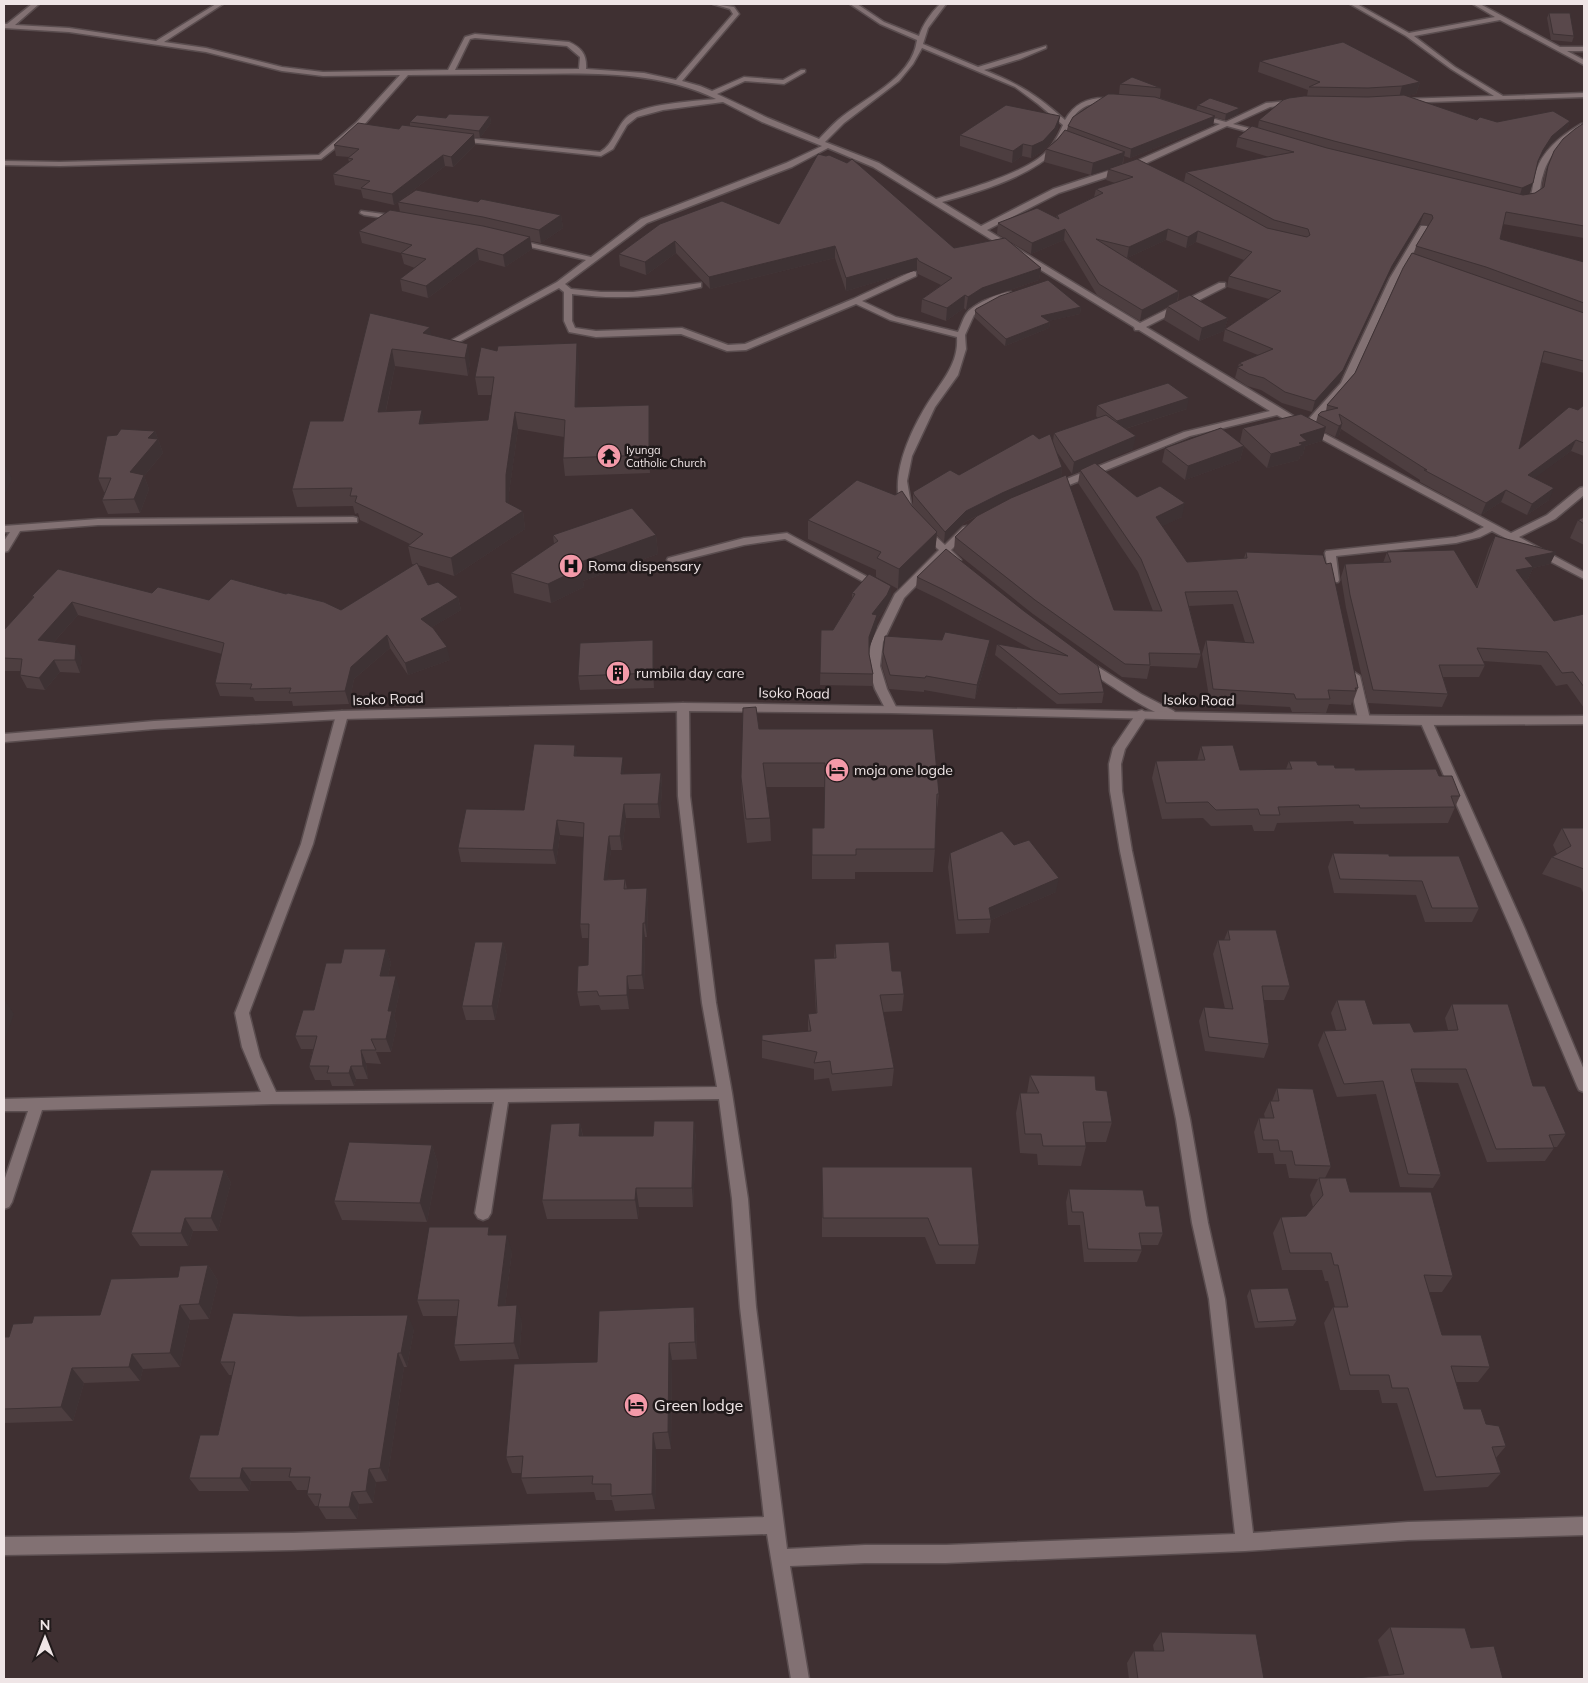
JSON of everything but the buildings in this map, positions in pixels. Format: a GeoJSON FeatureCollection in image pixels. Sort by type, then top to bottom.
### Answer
{"type":"FeatureCollection","features":[{"type":"Feature","properties":{"kind":"street"},"geometry":{"type":"LineString","coordinates":[[7,26],[36,4]]}},
{"type":"Feature","properties":{"kind":"street"},"geometry":{"type":"LineString","coordinates":[[156,43],[220,4]]}},
{"type":"Feature","properties":{"kind":"street"},"geometry":{"type":"LineString","coordinates":[[679,82],[736,14],[735,11],[727,6],[716,4]]}},
{"type":"Feature","properties":{"kind":"street"},"geometry":{"type":"LineString","coordinates":[[852,4],[920,42],[1028,93],[1066,124]]}},
{"type":"Feature","properties":{"kind":"street"},"geometry":{"type":"LineString","coordinates":[[454,341],[519,308],[560,284],[644,222],[677,207],[789,165],[824,144],[841,120],[897,80],[910,64],[932,17],[943,4]]}},
{"type":"Feature","properties":{"kind":"street"},"geometry":{"type":"LineString","coordinates":[[1353,4],[1408,35],[1453,68],[1502,98]]}},
{"type":"Feature","properties":{"kind":"street"},"geometry":{"type":"LineString","coordinates":[[1476,4],[1560,48],[1584,63]]}},
{"type":"Feature","properties":{"kind":"street"},"geometry":{"type":"LineString","coordinates":[[1408,35],[1500,18]]}},
{"type":"Feature","properties":{"kind":"street"},"geometry":{"type":"LineString","coordinates":[[7,26],[70,30],[206,50],[302,72],[340,75],[582,71],[644,75],[698,87],[765,120],[876,165],[980,230],[1054,280],[1278,412],[1584,576]]}},
{"type":"Feature","properties":{"kind":"street"},"geometry":{"type":"LineString","coordinates":[[451,72],[467,38],[475,36],[569,44],[578,50],[583,57],[582,71]]}},
{"type":"Feature","properties":{"kind":"street"},"geometry":{"type":"LineString","coordinates":[[979,69],[1018,58],[1044,47]]}},
{"type":"Feature","properties":{"kind":"street"},"geometry":{"type":"LineString","coordinates":[[1560,48],[1584,49]]}},
{"type":"Feature","properties":{"kind":"street"},"geometry":{"type":"LineString","coordinates":[[711,94],[738,80],[784,82],[803,71]]}},
{"type":"Feature","properties":{"kind":"street"},"geometry":{"type":"LineString","coordinates":[[4,163],[320,157],[359,125],[406,74]]}},
{"type":"Feature","properties":{"kind":"street"},"geometry":{"type":"LineString","coordinates":[[1388,101],[1584,95]]}},
{"type":"Feature","properties":{"kind":"street"},"geometry":{"type":"LineString","coordinates":[[1569,96],[1584,103]]}},
{"type":"Feature","properties":{"kind":"street"},"geometry":{"type":"LineString","coordinates":[[934,202],[986,186],[1046,156],[1064,138],[1066,124],[1075,109],[1083,103],[1097,100],[1121,99]]}},
{"type":"Feature","properties":{"kind":"street"},"geometry":{"type":"LineString","coordinates":[[449,137],[601,154],[610,149],[622,128],[635,114],[722,100]]}},
{"type":"Feature","properties":{"kind":"street"},"geometry":{"type":"LineString","coordinates":[[980,230],[1051,193],[1135,164],[1269,105],[1302,102]]}},
{"type":"Feature","properties":{"kind":"street"},"geometry":{"type":"LineString","coordinates":[[1191,113],[1269,137]]}},
{"type":"Feature","properties":{"kind":"street"},"geometry":{"type":"LineString","coordinates":[[359,125],[368,126]]}},
{"type":"Feature","properties":{"kind":"street"},"geometry":{"type":"LineString","coordinates":[[1514,201],[1524,202],[1535,196],[1538,176],[1549,154],[1559,142],[1584,126]]}},
{"type":"Feature","properties":{"kind":"street"},"geometry":{"type":"LineString","coordinates":[[1126,161],[1143,168]]}},
{"type":"Feature","properties":{"kind":"street"},"geometry":{"type":"LineString","coordinates":[[364,212],[410,220]]}},
{"type":"Feature","properties":{"kind":"street"},"geometry":{"type":"LineString","coordinates":[[1306,428],[1345,384],[1394,278],[1410,261],[1424,228]]}},
{"type":"Feature","properties":{"kind":"street"},"geometry":{"type":"LineString","coordinates":[[511,240],[591,260]]}},
{"type":"Feature","properties":{"kind":"street"},"geometry":{"type":"LineString","coordinates":[[568,291],[568,321],[572,330],[584,334],[682,331],[715,344],[735,348],[746,347],[856,301],[912,274]]}},
{"type":"Feature","properties":{"kind":"street"},"geometry":{"type":"LineString","coordinates":[[560,284],[568,291],[651,294],[698,285]]}},
{"type":"Feature","properties":{"kind":"street"},"geometry":{"type":"LineString","coordinates":[[1138,328],[1222,284]]}},
{"type":"Feature","properties":{"kind":"street"},"geometry":{"type":"LineString","coordinates":[[966,569],[943,550],[906,508],[902,481],[907,456],[930,407],[953,375],[962,349],[961,335],[970,314],[977,308],[1015,292]]}},
{"type":"Feature","properties":{"kind":"street"},"geometry":{"type":"LineString","coordinates":[[856,301],[868,309],[888,317],[961,335]]}},
{"type":"Feature","properties":{"kind":"street"},"geometry":{"type":"LineString","coordinates":[[1042,493],[1172,439],[1215,426],[1278,412]]}},
{"type":"Feature","properties":{"kind":"street"},"geometry":{"type":"LineString","coordinates":[[1510,537],[1551,517],[1584,490]]}},
{"type":"Feature","properties":{"kind":"street"},"geometry":{"type":"LineString","coordinates":[[4,529],[98,522],[353,520]]}},
{"type":"Feature","properties":{"kind":"street"},"geometry":{"type":"LineString","coordinates":[[891,709],[881,689],[874,666],[877,642],[898,596],[943,550],[970,526],[977,523]]}},
{"type":"Feature","properties":{"kind":"street"},"geometry":{"type":"LineString","coordinates":[[1335,588],[1330,553],[1456,540],[1476,535],[1492,527]]}},
{"type":"Feature","properties":{"kind":"street"},"geometry":{"type":"LineString","coordinates":[[4,549],[17,528]]}},
{"type":"Feature","properties":{"kind":"street"},"geometry":{"type":"LineString","coordinates":[[672,560],[751,541],[786,536],[898,596]]}},
{"type":"Feature","properties":{"kind":"street"},"geometry":{"type":"LineString","coordinates":[[1081,660],[1137,697],[1170,714]]}},
{"type":"Feature","properties":{"kind":"street"},"geometry":{"type":"LineString","coordinates":[[1352,663],[1364,719]]}},
{"type":"Feature","properties":{"kind":"street"},"geometry":{"type":"LineString","coordinates":[[683,707],[684,796],[709,1003],[725,1093],[740,1198],[748,1307],[774,1525],[800,1679]]}},
{"type":"Feature","properties":{"kind":"street","name":"Isoko Road"},"geometry":{"type":"LineString","coordinates":[[4,738],[154,725],[342,715],[683,707],[1170,714],[1426,721],[1584,720]]}},
{"type":"Feature","properties":{"kind":"street"},"geometry":{"type":"LineString","coordinates":[[1142,714],[1119,748],[1116,764],[1116,791],[1126,851],[1183,1119],[1200,1223],[1217,1299],[1245,1542]]}},
{"type":"Feature","properties":{"kind":"street"},"geometry":{"type":"LineString","coordinates":[[272,1098],[256,1068],[242,1013],[307,844],[342,715]]}},
{"type":"Feature","properties":{"kind":"street"},"geometry":{"type":"LineString","coordinates":[[1426,721],[1518,929],[1584,1086]]}},
{"type":"Feature","properties":{"kind":"street"},"geometry":{"type":"LineString","coordinates":[[4,1105],[272,1098],[725,1093]]}},
{"type":"Feature","properties":{"kind":"street"},"geometry":{"type":"LineString","coordinates":[[483,1213],[502,1096]]}},
{"type":"Feature","properties":{"kind":"street"},"geometry":{"type":"LineString","coordinates":[[4,1202],[36,1105]]}},
{"type":"Feature","properties":{"kind":"street"},"geometry":{"type":"LineString","coordinates":[[4,1546],[155,1546],[774,1525]]}},
{"type":"Feature","properties":{"kind":"street"},"geometry":{"type":"LineString","coordinates":[[780,1558],[865,1554],[946,1554],[1245,1542],[1408,1531],[1584,1526]]}},
{"type":"Feature","properties":{"kind":"place","name":"Iyunga Catholic Church"},"geometry":{"type":"Point","coordinates":[609,456]}},
{"type":"Feature","properties":{"kind":"place","name":"Roma dispensary"},"geometry":{"type":"Point","coordinates":[571,566]}},
{"type":"Feature","properties":{"kind":"place","name":"rumbila day care"},"geometry":{"type":"Point","coordinates":[618,673]}},
{"type":"Feature","properties":{"kind":"place","name":"moja one logde"},"geometry":{"type":"Point","coordinates":[837,770]}},
{"type":"Feature","properties":{"kind":"place","name":"Green lodge"},"geometry":{"type":"Point","coordinates":[636,1405]}}]}
